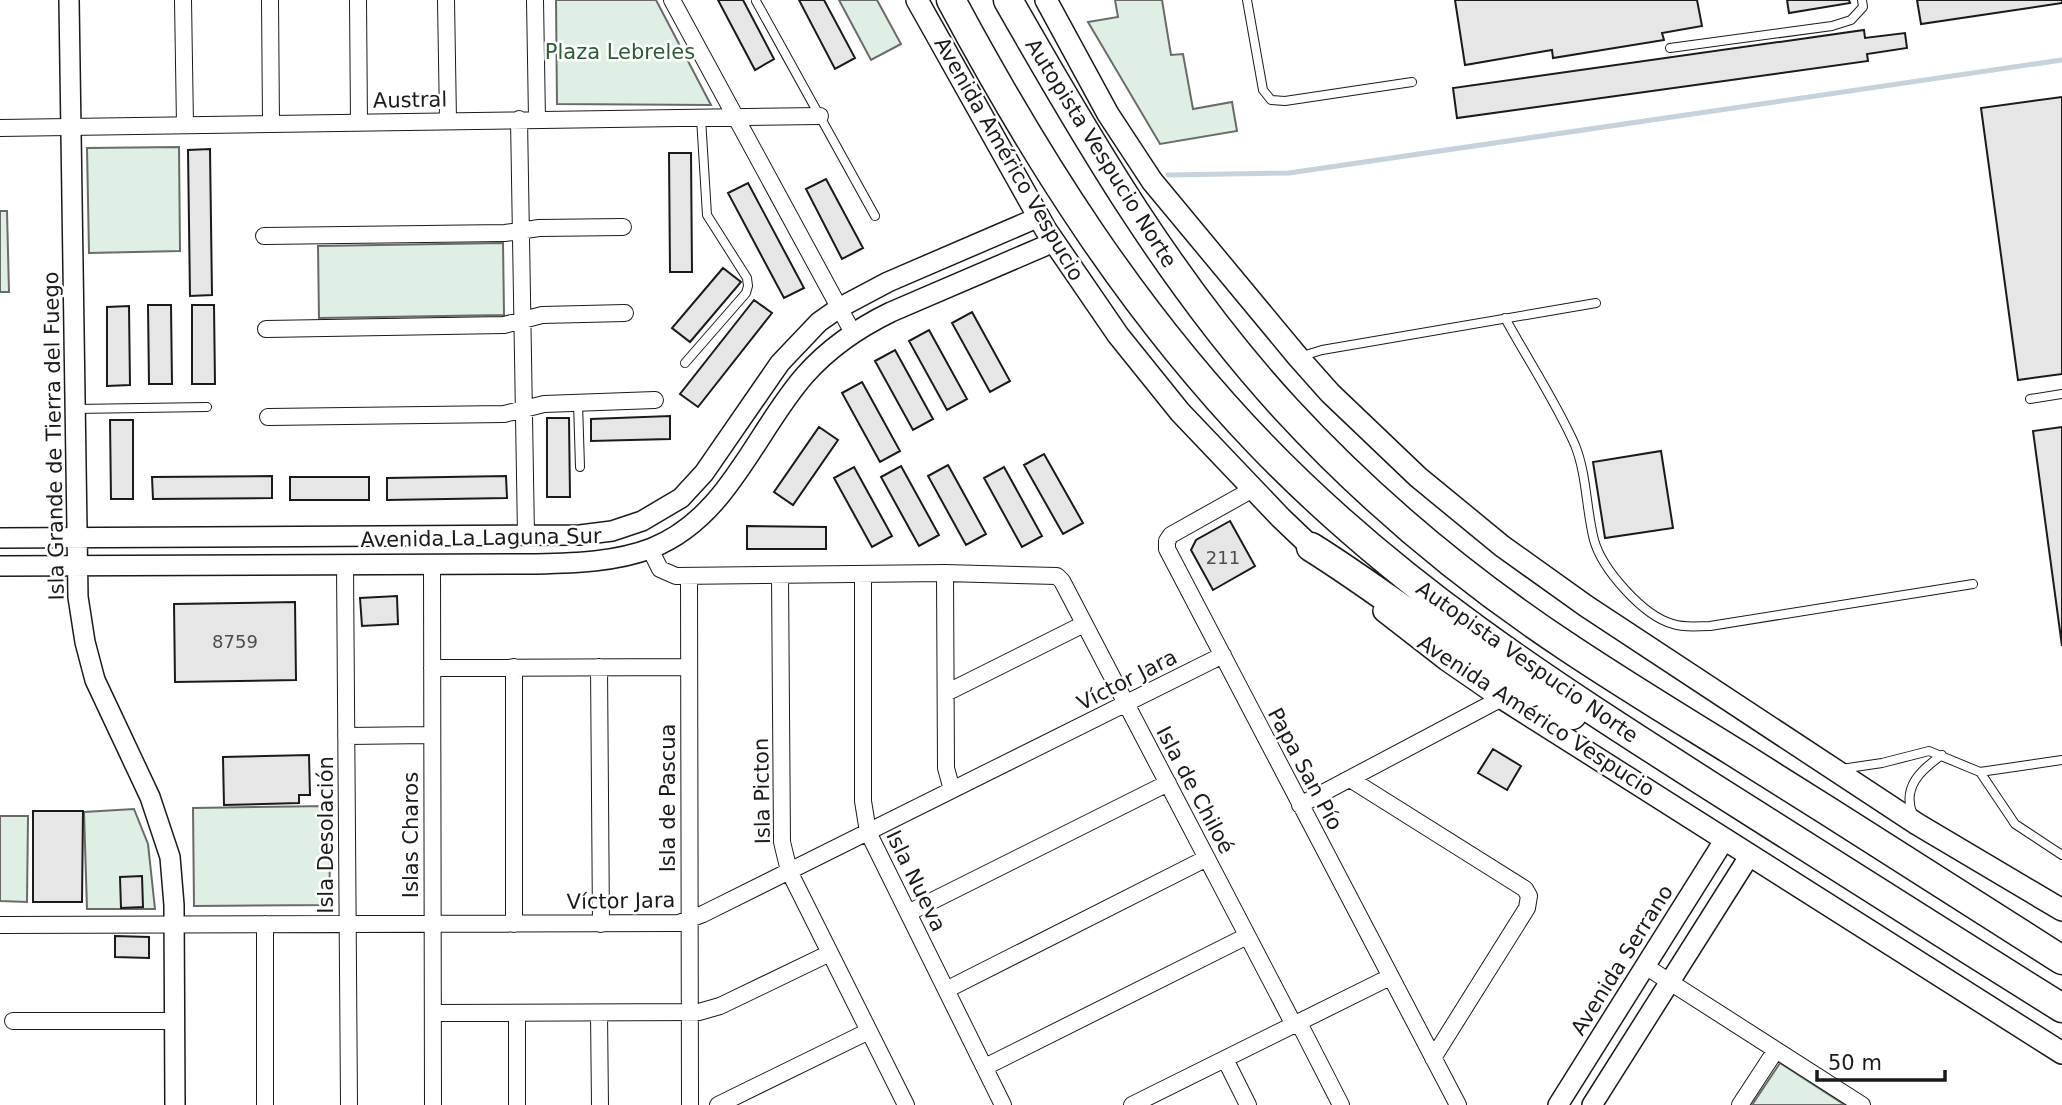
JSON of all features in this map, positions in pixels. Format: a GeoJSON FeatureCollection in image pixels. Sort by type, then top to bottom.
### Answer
{"type":"FeatureCollection","features":[{"type":"Feature","properties":{"kind":"highway","name":"Autopista Vespucio Norte"},"geometry":{"type":"LineString","coordinates":[[951,0],[1031,141],[1087,231],[1153,320],[1224,405],[1291,475],[1395,569],[1501,649],[1637,739],[2062,1009]]}},
{"type":"Feature","properties":{"kind":"highway","name":"Autopista Vespucio Norte"},"geometry":{"type":"LineString","coordinates":[[1008,0],[1108,171],[1170,265],[1251,370],[1323,448],[1359,482],[1476,582],[1569,648],[2062,960]]}},
{"type":"Feature","properties":{"kind":"highway"},"geometry":{"type":"LineString","coordinates":[[1311,547],[1383,594],[1460,650],[1528,693],[1581,719],[1637,739]]}},
{"type":"Feature","properties":{"kind":"main road","name":"Avenida Américo Vespucio"},"geometry":{"type":"LineString","coordinates":[[917,0],[1054,242],[1146,372],[1252,489],[1311,547],[1410,632],[1502,698],[2062,1053]]}},
{"type":"Feature","properties":{"kind":"main road"},"geometry":{"type":"LineString","coordinates":[[1046,0],[1108,114],[1143,169],[1298,358],[1402,463],[1502,546],[1586,606],[1917,824],[2062,910]]}},
{"type":"Feature","properties":{"kind":"street","name":"Isla Grande de Tierra del Fuego"},"geometry":{"type":"LineString","coordinates":[[69,0],[76,566],[81,618],[95,680],[150,797],[165,837],[172,871],[175,1105]]}},
{"type":"Feature","properties":{"kind":"street"},"geometry":{"type":"LineString","coordinates":[[183,0],[185,125]]}},
{"type":"Feature","properties":{"kind":"street"},"geometry":{"type":"LineString","coordinates":[[270,0],[271,123]]}},
{"type":"Feature","properties":{"kind":"street"},"geometry":{"type":"LineString","coordinates":[[358,0],[359,122]]}},
{"type":"Feature","properties":{"kind":"street"},"geometry":{"type":"LineString","coordinates":[[446,0],[448,120]]}},
{"type":"Feature","properties":{"kind":"street"},"geometry":{"type":"LineString","coordinates":[[535,0],[537,119]]}},
{"type":"Feature","properties":{"kind":"street"},"geometry":{"type":"LineString","coordinates":[[672,0],[853,333]]}},
{"type":"Feature","properties":{"kind":"street","name":"Austral"},"geometry":{"type":"LineString","coordinates":[[0,128],[820,116]]}},
{"type":"Feature","properties":{"kind":"street"},"geometry":{"type":"LineString","coordinates":[[519,119],[526,536]]}},
{"type":"Feature","properties":{"kind":"street","name":"Avenida La Laguna Sur"},"geometry":{"type":"LineString","coordinates":[[0,538],[580,535],[612,531],[642,522],[669,507],[704,473],[780,363],[813,328],[839,307],[888,282],[1039,217]]}},
{"type":"Feature","properties":{"kind":"street"},"geometry":{"type":"LineString","coordinates":[[264,236],[505,233],[539,228],[623,227]]}},
{"type":"Feature","properties":{"kind":"street","name":"Avenida La Laguna Sur"},"geometry":{"type":"LineString","coordinates":[[0,566],[570,563],[609,559],[650,549],[683,531],[716,502],[805,375],[821,358],[853,333],[891,312],[1054,242]]}},
{"type":"Feature","properties":{"kind":"street"},"geometry":{"type":"LineString","coordinates":[[266,329],[504,325],[541,315],[625,313]]}},
{"type":"Feature","properties":{"kind":"street"},"geometry":{"type":"LineString","coordinates":[[268,417],[504,414],[544,404],[655,400]]}},
{"type":"Feature","properties":{"kind":"street","name":"Papa San Pío"},"geometry":{"type":"LineString","coordinates":[[1252,489],[1171,535],[1166,545],[1168,552],[1458,1105]]}},
{"type":"Feature","properties":{"kind":"street"},"geometry":{"type":"LineString","coordinates":[[650,549],[660,569],[676,576],[945,573],[946,774],[952,790]]}},
{"type":"Feature","properties":{"kind":"street","name":"Isla Desolación"},"geometry":{"type":"LineString","coordinates":[[345,564],[349,1105]]}},
{"type":"Feature","properties":{"kind":"street","name":"Islas Charos"},"geometry":{"type":"LineString","coordinates":[[432,564],[433,1105]]}},
{"type":"Feature","properties":{"kind":"street","name":"Isla de Chiloé"},"geometry":{"type":"LineString","coordinates":[[945,573],[1057,576],[1247,936],[1341,1105]]}},
{"type":"Feature","properties":{"kind":"street","name":"Isla Nueva"},"geometry":{"type":"LineString","coordinates":[[863,574],[863,801],[868,832],[1003,1105]]}},
{"type":"Feature","properties":{"kind":"street","name":"Isla Picton"},"geometry":{"type":"LineString","coordinates":[[780,575],[782,842],[789,871],[906,1105]]}},
{"type":"Feature","properties":{"kind":"street","name":"Isla de Pascua"},"geometry":{"type":"LineString","coordinates":[[689,576],[690,1105]]}},
{"type":"Feature","properties":{"kind":"street"},"geometry":{"type":"LineString","coordinates":[[946,693],[1084,624]]}},
{"type":"Feature","properties":{"kind":"street","name":"Víctor Jara"},"geometry":{"type":"LineString","coordinates":[[0,925],[673,923],[690,920],[1223,655]]}},
{"type":"Feature","properties":{"kind":"street"},"geometry":{"type":"LineString","coordinates":[[514,667],[514,924]]}},
{"type":"Feature","properties":{"kind":"street"},"geometry":{"type":"LineString","coordinates":[[599,667],[601,923]]}},
{"type":"Feature","properties":{"kind":"street"},"geometry":{"type":"LineString","coordinates":[[432,668],[689,667]]}},
{"type":"Feature","properties":{"kind":"street"},"geometry":{"type":"LineString","coordinates":[[1300,805],[1502,698]]}},
{"type":"Feature","properties":{"kind":"street"},"geometry":{"type":"LineString","coordinates":[[346,736],[432,735]]}},
{"type":"Feature","properties":{"kind":"street"},"geometry":{"type":"LineString","coordinates":[[1350,779],[1521,887],[1529,896],[1527,908],[1433,1058]]}},
{"type":"Feature","properties":{"kind":"street"},"geometry":{"type":"LineString","coordinates":[[908,913],[1168,783]]}},
{"type":"Feature","properties":{"kind":"street","name":"Avenida Serrano"},"geometry":{"type":"LineString","coordinates":[[1558,1105],[1726,839]]}},
{"type":"Feature","properties":{"kind":"street"},"geometry":{"type":"LineString","coordinates":[[1592,1105],[1751,855]]}},
{"type":"Feature","properties":{"kind":"street"},"geometry":{"type":"LineString","coordinates":[[946,990],[1207,859]]}},
{"type":"Feature","properties":{"kind":"street"},"geometry":{"type":"LineString","coordinates":[[265,924],[265,1105]]}},
{"type":"Feature","properties":{"kind":"street"},"geometry":{"type":"LineString","coordinates":[[985,1068],[1247,936]]}},
{"type":"Feature","properties":{"kind":"street"},"geometry":{"type":"LineString","coordinates":[[433,1013],[690,1013],[720,1006],[830,953]]}},
{"type":"Feature","properties":{"kind":"street"},"geometry":{"type":"LineString","coordinates":[[1645,967],[1862,1105]]}},
{"type":"Feature","properties":{"kind":"street"},"geometry":{"type":"LineString","coordinates":[[1132,1105],[1151,1101],[1225,1059],[1390,977]]}},
{"type":"Feature","properties":{"kind":"street"},"geometry":{"type":"LineString","coordinates":[[517,1013],[517,1105]]}},
{"type":"Feature","properties":{"kind":"street"},"geometry":{"type":"LineString","coordinates":[[599,1013],[600,1105]]}},
{"type":"Feature","properties":{"kind":"street"},"geometry":{"type":"LineString","coordinates":[[13,1021],[175,1021]]}},
{"type":"Feature","properties":{"kind":"street"},"geometry":{"type":"LineString","coordinates":[[718,1105],[869,1031]]}},
{"type":"Feature","properties":{"kind":"street"},"geometry":{"type":"LineString","coordinates":[[1741,1105],[1776,1051]]}},
{"type":"Feature","properties":{"kind":"street"},"geometry":{"type":"LineString","coordinates":[[1225,1059],[1248,1105]]}},
{"type":"Feature","properties":{"kind":"lane"},"geometry":{"type":"LineString","coordinates":[[1247,0],[1263,90],[1271,100],[1285,102],[1412,82]]}},
{"type":"Feature","properties":{"kind":"lane"},"geometry":{"type":"LineString","coordinates":[[1670,48],[1832,26],[1851,20],[1863,7],[1862,0]]}},
{"type":"Feature","properties":{"kind":"lane"},"geometry":{"type":"LineString","coordinates":[[756,1],[875,216]]}},
{"type":"Feature","properties":{"kind":"lane"},"geometry":{"type":"LineString","coordinates":[[685,363],[746,293],[748,286],[747,278],[707,215],[701,116]]}},
{"type":"Feature","properties":{"kind":"lane"},"geometry":{"type":"LineString","coordinates":[[1298,358],[1322,351],[1596,303]]}},
{"type":"Feature","properties":{"kind":"lane"},"geometry":{"type":"LineString","coordinates":[[1504,318],[1576,449],[1595,541],[1601,557],[1620,584],[1656,616],[1679,626],[1710,626],[1973,584]]}},
{"type":"Feature","properties":{"kind":"lane"},"geometry":{"type":"LineString","coordinates":[[2030,399],[2062,394]]}},
{"type":"Feature","properties":{"kind":"lane"},"geometry":{"type":"LineString","coordinates":[[578,403],[580,467]]}},
{"type":"Feature","properties":{"kind":"lane"},"geometry":{"type":"LineString","coordinates":[[75,409],[207,407]]}},
{"type":"Feature","properties":{"kind":"lane"},"geometry":{"type":"LineString","coordinates":[[1837,770],[1882,763],[1930,751],[1942,755],[1980,772],[2015,824],[2062,855]]}},
{"type":"Feature","properties":{"kind":"lane"},"geometry":{"type":"LineString","coordinates":[[1917,824],[1910,808],[1912,785],[1923,768],[1942,755]]}},
{"type":"Feature","properties":{"kind":"lane"},"geometry":{"type":"LineString","coordinates":[[1980,772],[2062,760]]}},
{"type":"Feature","properties":{"kind":"green space","name":"Plaza Lebreles"},"geometry":{"type":"Polygon","coordinates":[[[556,0],[656,0],[711,105],[557,104],[556,0]]]}},
{"type":"Feature","properties":{"kind":"green space"},"geometry":{"type":"Polygon","coordinates":[[[839,0],[877,0],[901,44],[871,60],[839,0]]]}},
{"type":"Feature","properties":{"kind":"green space"},"geometry":{"type":"Polygon","coordinates":[[[1115,0],[1162,0],[1171,55],[1183,54],[1193,109],[1232,102],[1237,131],[1160,144],[1088,22],[1118,17],[1115,0]]]}},
{"type":"Feature","properties":{"kind":"green space"},"geometry":{"type":"Polygon","coordinates":[[[179,147],[180,251],[89,253],[87,148],[179,147]]]}},
{"type":"Feature","properties":{"kind":"green space"},"geometry":{"type":"Polygon","coordinates":[[[0,211],[7,211],[9,292],[0,292],[0,211]]]}},
{"type":"Feature","properties":{"kind":"green space"},"geometry":{"type":"Polygon","coordinates":[[[503,243],[504,315],[319,318],[318,246],[503,243]]]}},
{"type":"Feature","properties":{"kind":"green space"},"geometry":{"type":"Polygon","coordinates":[[[329,806],[330,905],[194,906],[193,808],[329,806]]]}},
{"type":"Feature","properties":{"kind":"green space"},"geometry":{"type":"Polygon","coordinates":[[[134,809],[148,844],[155,909],[87,909],[84,812],[134,809]]]}},
{"type":"Feature","properties":{"kind":"green space"},"geometry":{"type":"Polygon","coordinates":[[[0,816],[28,816],[27,902],[0,901],[0,816]]]}},
{"type":"Feature","properties":{"kind":"green space"},"geometry":{"type":"Polygon","coordinates":[[[1780,1063],[1845,1105],[1752,1105],[1780,1063]]]}},
{"type":"Feature","properties":{"kind":"building"},"geometry":{"type":"Polygon","coordinates":[[[718,0],[743,0],[774,59],[755,70],[718,0]]]}},
{"type":"Feature","properties":{"kind":"building"},"geometry":{"type":"Polygon","coordinates":[[[799,0],[824,0],[855,58],[835,69],[799,0]]]}},
{"type":"Feature","properties":{"kind":"building"},"geometry":{"type":"Polygon","coordinates":[[[1455,0],[1697,0],[1702,26],[1662,33],[1664,40],[1553,58],[1552,50],[1465,65],[1455,0]]]}},
{"type":"Feature","properties":{"kind":"building"},"geometry":{"type":"Polygon","coordinates":[[[1787,0],[1849,0],[1850,3],[1789,13],[1787,0]]]}},
{"type":"Feature","properties":{"kind":"building"},"geometry":{"type":"Polygon","coordinates":[[[1917,0],[2062,0],[2062,3],[1921,24],[1917,0]]]}},
{"type":"Feature","properties":{"kind":"building"},"geometry":{"type":"Polygon","coordinates":[[[1864,30],[1865,38],[1905,33],[1907,48],[1867,54],[1868,61],[1457,118],[1453,88],[1864,30]]]}},
{"type":"Feature","properties":{"kind":"building"},"geometry":{"type":"Polygon","coordinates":[[[2062,97],[2062,374],[2018,380],[1981,108],[2062,97]]]}},
{"type":"Feature","properties":{"kind":"building"},"geometry":{"type":"Polygon","coordinates":[[[210,149],[212,295],[190,296],[188,150],[210,149]]]}},
{"type":"Feature","properties":{"kind":"building"},"geometry":{"type":"Polygon","coordinates":[[[669,153],[691,153],[692,272],[670,272],[669,153]]]}},
{"type":"Feature","properties":{"kind":"building"},"geometry":{"type":"Polygon","coordinates":[[[826,179],[863,248],[842,259],[806,189],[826,179]]]}},
{"type":"Feature","properties":{"kind":"building"},"geometry":{"type":"Polygon","coordinates":[[[748,183],[804,288],[784,298],[728,193],[748,183]]]}},
{"type":"Feature","properties":{"kind":"building"},"geometry":{"type":"Polygon","coordinates":[[[723,268],[741,282],[690,342],[672,328],[723,268]]]}},
{"type":"Feature","properties":{"kind":"building"},"geometry":{"type":"Polygon","coordinates":[[[754,300],[772,313],[698,407],[680,394],[754,300]]]}},
{"type":"Feature","properties":{"kind":"building"},"geometry":{"type":"Polygon","coordinates":[[[148,305],[171,305],[172,384],[149,384],[148,305]]]}},
{"type":"Feature","properties":{"kind":"building"},"geometry":{"type":"Polygon","coordinates":[[[192,305],[214,305],[215,384],[192,384],[192,305]]]}},
{"type":"Feature","properties":{"kind":"building"},"geometry":{"type":"Polygon","coordinates":[[[129,306],[130,385],[107,386],[107,307],[129,306]]]}},
{"type":"Feature","properties":{"kind":"building"},"geometry":{"type":"Polygon","coordinates":[[[972,312],[1010,381],[990,392],[952,323],[972,312]]]}},
{"type":"Feature","properties":{"kind":"building"},"geometry":{"type":"Polygon","coordinates":[[[929,330],[967,399],[947,410],[909,341],[929,330]]]}},
{"type":"Feature","properties":{"kind":"building"},"geometry":{"type":"Polygon","coordinates":[[[895,350],[933,419],[913,430],[875,361],[895,350]]]}},
{"type":"Feature","properties":{"kind":"building"},"geometry":{"type":"Polygon","coordinates":[[[862,382],[900,451],[880,462],[842,393],[862,382]]]}},
{"type":"Feature","properties":{"kind":"building"},"geometry":{"type":"Polygon","coordinates":[[[670,416],[670,439],[591,441],[591,419],[670,416]]]}},
{"type":"Feature","properties":{"kind":"building"},"geometry":{"type":"Polygon","coordinates":[[[547,418],[569,418],[570,497],[547,497],[547,418]]]}},
{"type":"Feature","properties":{"kind":"building"},"geometry":{"type":"Polygon","coordinates":[[[110,420],[133,420],[133,499],[111,499],[110,420]]]}},
{"type":"Feature","properties":{"kind":"building"},"geometry":{"type":"Polygon","coordinates":[[[819,427],[838,440],[793,505],[774,492],[819,427]]]}},
{"type":"Feature","properties":{"kind":"building"},"geometry":{"type":"Polygon","coordinates":[[[2062,427],[2062,646],[2033,431],[2062,427]]]}},
{"type":"Feature","properties":{"kind":"building"},"geometry":{"type":"Polygon","coordinates":[[[1661,451],[1673,528],[1605,538],[1593,462],[1661,451]]]}},
{"type":"Feature","properties":{"kind":"building"},"geometry":{"type":"Polygon","coordinates":[[[1044,454],[1083,523],[1063,534],[1024,465],[1044,454]]]}},
{"type":"Feature","properties":{"kind":"building"},"geometry":{"type":"Polygon","coordinates":[[[948,465],[986,534],[966,545],[928,476],[948,465]]]}},
{"type":"Feature","properties":{"kind":"building"},"geometry":{"type":"Polygon","coordinates":[[[901,466],[939,535],[919,546],[881,477],[901,466]]]}},
{"type":"Feature","properties":{"kind":"building"},"geometry":{"type":"Polygon","coordinates":[[[854,467],[892,536],[872,547],[834,478],[854,467]]]}},
{"type":"Feature","properties":{"kind":"building"},"geometry":{"type":"Polygon","coordinates":[[[1004,467],[1042,536],[1022,547],[984,478],[1004,467]]]}},
{"type":"Feature","properties":{"kind":"building"},"geometry":{"type":"Polygon","coordinates":[[[272,476],[272,498],[153,499],[152,477],[272,476]]]}},
{"type":"Feature","properties":{"kind":"building"},"geometry":{"type":"Polygon","coordinates":[[[506,476],[507,498],[387,500],[387,478],[506,476]]]}},
{"type":"Feature","properties":{"kind":"building"},"geometry":{"type":"Polygon","coordinates":[[[290,477],[369,477],[369,500],[290,500],[290,477]]]}},
{"type":"Feature","properties":{"kind":"building"},"geometry":{"type":"Polygon","coordinates":[[[1230,521],[1255,566],[1213,590],[1191,550],[1196,540],[1230,521]]]}},
{"type":"Feature","properties":{"kind":"building"},"geometry":{"type":"Polygon","coordinates":[[[747,526],[826,527],[826,549],[747,549],[747,526]]]}},
{"type":"Feature","properties":{"kind":"building"},"geometry":{"type":"Polygon","coordinates":[[[397,596],[398,624],[362,626],[360,598],[397,596]]]}},
{"type":"Feature","properties":{"kind":"building"},"geometry":{"type":"Polygon","coordinates":[[[295,602],[296,680],[175,682],[174,604],[295,602]]]}},
{"type":"Feature","properties":{"kind":"building"},"geometry":{"type":"Polygon","coordinates":[[[1493,749],[1521,766],[1507,790],[1478,773],[1493,749]]]}},
{"type":"Feature","properties":{"kind":"building"},"geometry":{"type":"Polygon","coordinates":[[[309,755],[310,795],[299,795],[299,803],[224,805],[223,757],[309,755]]]}},
{"type":"Feature","properties":{"kind":"building"},"geometry":{"type":"Polygon","coordinates":[[[33,811],[83,811],[82,902],[33,902],[33,811]]]}},
{"type":"Feature","properties":{"kind":"building"},"geometry":{"type":"Polygon","coordinates":[[[142,876],[143,907],[121,908],[120,877],[142,876]]]}},
{"type":"Feature","properties":{"kind":"building"},"geometry":{"type":"Polygon","coordinates":[[[115,936],[149,937],[149,958],[115,957],[115,936]]]}},
{"type":"Feature","properties":{"kind":"waterway"},"geometry":{"type":"LineString","coordinates":[[1168,175],[1289,173],[2062,60]]}}]}
